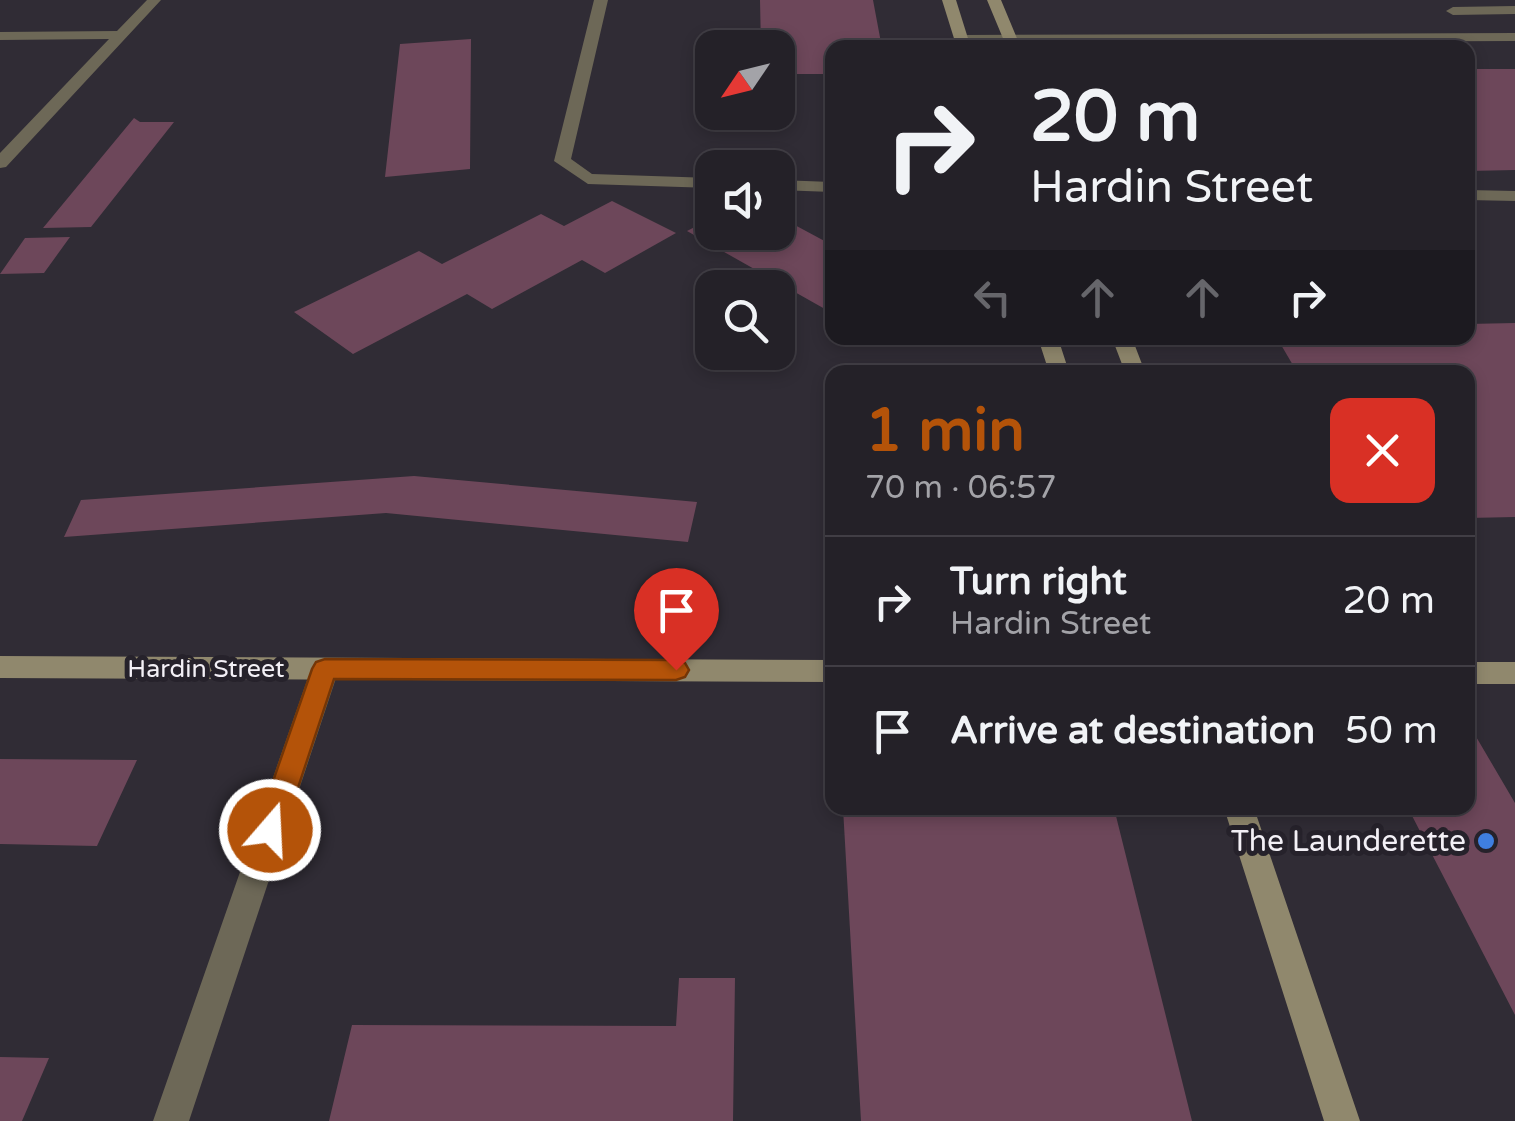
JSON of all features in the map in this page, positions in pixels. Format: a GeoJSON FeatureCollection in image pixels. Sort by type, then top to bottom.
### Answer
{"type":"FeatureCollection","features":[{"type":"Feature","properties":{"kind":"main road"},"geometry":{"type":"LineString","coordinates":[[949,0],[962,40]]}},
{"type":"Feature","properties":{"kind":"main road"},"geometry":{"type":"LineString","coordinates":[[994,0],[1011,40]]}},
{"type":"Feature","properties":{"kind":"main road","name":"Hardin Street"},"geometry":{"type":"LineString","coordinates":[[0,667],[825,671]]}},
{"type":"Feature","properties":{"kind":"main road"},"geometry":{"type":"LineString","coordinates":[[1475,672],[1515,673]]}},
{"type":"Feature","properties":{"kind":"main road"},"geometry":{"type":"LineString","coordinates":[[1241,815],[1342,1121]]}},
{"type":"Feature","properties":{"kind":"street"},"geometry":{"type":"LineString","coordinates":[[0,163],[154,0]]}},
{"type":"Feature","properties":{"kind":"street"},"geometry":{"type":"LineString","coordinates":[[600,0],[562,161],[588,179],[695,182]]}},
{"type":"Feature","properties":{"kind":"street"},"geometry":{"type":"LineString","coordinates":[[1440,0],[1484,38]]}},
{"type":"Feature","properties":{"kind":"street"},"geometry":{"type":"LineString","coordinates":[[1453,11],[1513,5]]}},
{"type":"Feature","properties":{"kind":"street"},"geometry":{"type":"LineString","coordinates":[[0,36],[119,35]]}},
{"type":"Feature","properties":{"kind":"street"},"geometry":{"type":"LineString","coordinates":[[1327,40],[1515,38]]}},
{"type":"Feature","properties":{"kind":"street"},"geometry":{"type":"LineString","coordinates":[[795,186],[825,187]]}},
{"type":"Feature","properties":{"kind":"street"},"geometry":{"type":"LineString","coordinates":[[1475,195],[1515,196]]}},
{"type":"Feature","properties":{"kind":"street"},"geometry":{"type":"LineString","coordinates":[[170,1121],[325,669]]}},
{"type":"Feature","properties":{"kind":"building"},"geometry":{"type":"Polygon","coordinates":[[[760,0],[873,0],[880,40],[825,40],[825,74],[795,74],[795,30],[761,30],[760,0]]]}},
{"type":"Feature","properties":{"kind":"building"},"geometry":{"type":"Polygon","coordinates":[[[471,39],[470,169],[385,177],[400,44],[471,39]]]}},
{"type":"Feature","properties":{"kind":"building"},"geometry":{"type":"Polygon","coordinates":[[[1475,69],[1515,69],[1515,170],[1475,171],[1475,69]]]}},
{"type":"Feature","properties":{"kind":"building"},"geometry":{"type":"Polygon","coordinates":[[[134,118],[140,122],[174,122],[91,227],[43,228],[134,118]]]}},
{"type":"Feature","properties":{"kind":"building"},"geometry":{"type":"Polygon","coordinates":[[[612,201],[676,233],[605,273],[582,260],[492,309],[467,294],[353,354],[294,312],[419,251],[442,264],[541,214],[564,226],[612,201]]]}},
{"type":"Feature","properties":{"kind":"building"},"geometry":{"type":"Polygon","coordinates":[[[795,225],[825,241],[825,309],[795,292],[795,270],[756,270],[721,250],[795,250],[795,225]]]}},
{"type":"Feature","properties":{"kind":"building"},"geometry":{"type":"Polygon","coordinates":[[[70,237],[44,273],[0,274],[25,238],[70,237]]]}},
{"type":"Feature","properties":{"kind":"building"},"geometry":{"type":"Polygon","coordinates":[[[1515,323],[1515,517],[1475,518],[1475,365],[1293,365],[1281,345],[1475,345],[1475,324],[1515,323]]]}},
{"type":"Feature","properties":{"kind":"building"},"geometry":{"type":"Polygon","coordinates":[[[414,476],[697,502],[688,542],[386,513],[64,537],[81,500],[414,476]]]}},
{"type":"Feature","properties":{"kind":"building"},"geometry":{"type":"Polygon","coordinates":[[[1475,735],[1515,803],[1515,1015],[1412,815],[1475,815],[1475,735]]]}},
{"type":"Feature","properties":{"kind":"building"},"geometry":{"type":"Polygon","coordinates":[[[0,759],[137,760],[97,846],[0,844],[0,759]]]}},
{"type":"Feature","properties":{"kind":"building"},"geometry":{"type":"Polygon","coordinates":[[[843,815],[1116,815],[1192,1121],[861,1121],[843,815]]]}},
{"type":"Feature","properties":{"kind":"building"},"geometry":{"type":"Polygon","coordinates":[[[679,978],[735,978],[733,1121],[329,1121],[352,1025],[676,1026],[679,978]]]}},
{"type":"Feature","properties":{"kind":"building"},"geometry":{"type":"Polygon","coordinates":[[[0,1057],[49,1058],[22,1121],[0,1121],[0,1057]]]}},
{"type":"Feature","properties":{"kind":"place","name":"The Launderette"},"geometry":{"type":"Point","coordinates":[1486,841]}},
{"type":"Feature","properties":{"kind":"route"},"geometry":{"type":"LineString","coordinates":[[270,830],[325,669],[676,670]]}}]}
